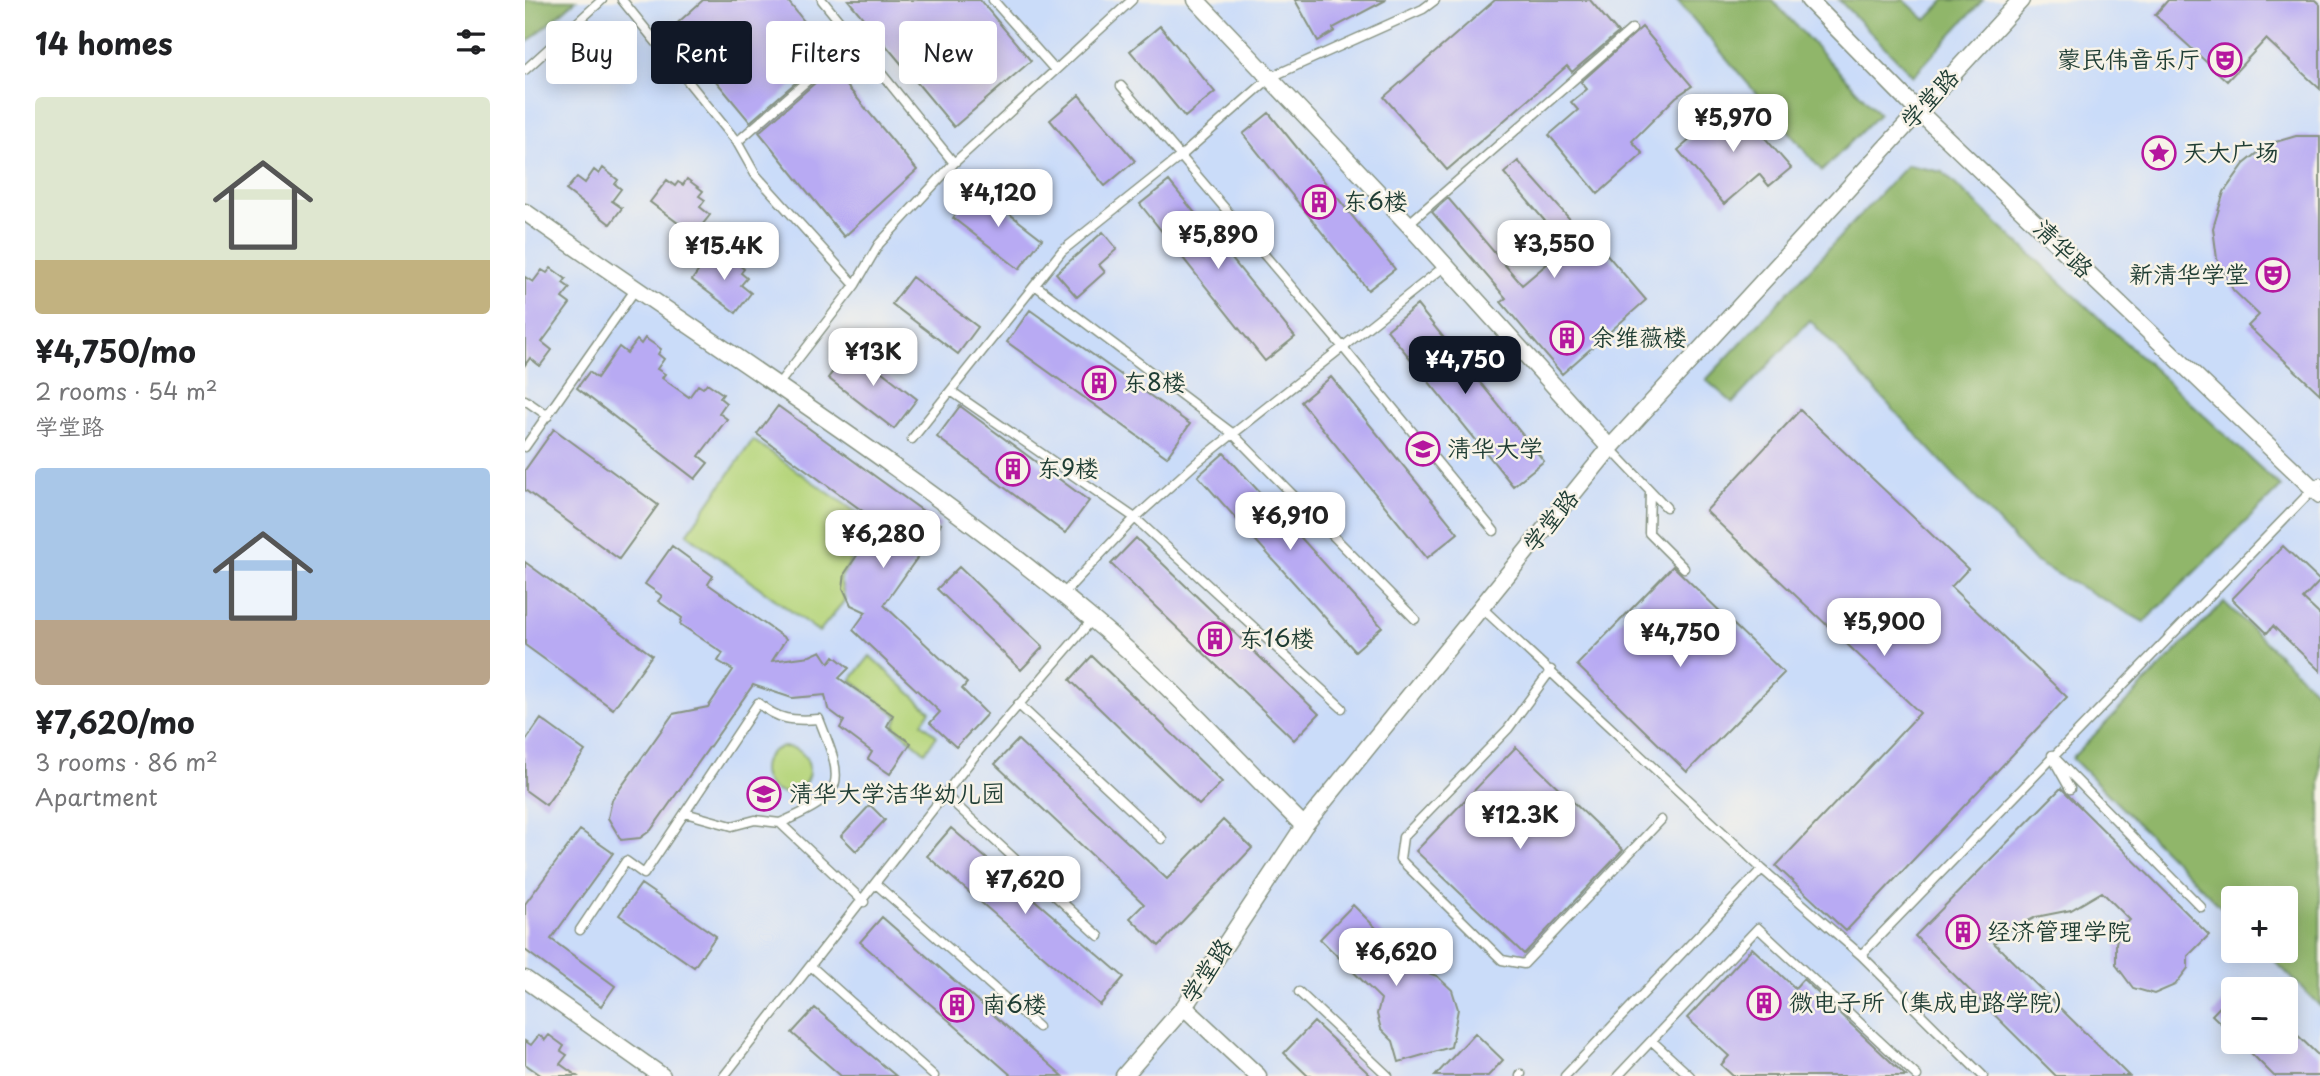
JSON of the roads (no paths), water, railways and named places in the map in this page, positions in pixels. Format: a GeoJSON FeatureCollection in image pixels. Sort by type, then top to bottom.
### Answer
{"type":"FeatureCollection","features":[{"type":"Feature","properties":{"kind":"street"},"geometry":{"type":"LineString","coordinates":[[1196,0],[1271,76],[1610,448]]}},
{"type":"Feature","properties":{"kind":"street","name":"清华路"},"geometry":{"type":"LineString","coordinates":[[1809,0],[1918,111],[2318,489]]}},
{"type":"Feature","properties":{"kind":"street","name":"学堂路"},"geometry":{"type":"LineString","coordinates":[[1124,1076],[1184,1007],[1304,826],[1610,448],[2021,0]]}},
{"type":"Feature","properties":{"kind":"street"},"geometry":{"type":"LineString","coordinates":[[525,212],[901,473],[1062,595],[1142,662],[1304,826]]}},
{"type":"Feature","properties":{"kind":"street"},"geometry":{"type":"LineString","coordinates":[[525,979],[662,1076]]}},
{"type":"Feature","properties":{"kind":"street"},"geometry":{"type":"LineString","coordinates":[[1184,1007],[1258,1076]]}},
{"type":"Feature","properties":{"kind":"lane"},"geometry":{"type":"LineString","coordinates":[[525,70],[602,0]]}},
{"type":"Feature","properties":{"kind":"lane"},"geometry":{"type":"LineString","coordinates":[[622,0],[737,142],[755,174],[855,285]]}},
{"type":"Feature","properties":{"kind":"lane"},"geometry":{"type":"LineString","coordinates":[[823,0],[839,21]]}},
{"type":"Feature","properties":{"kind":"lane"},"geometry":{"type":"LineString","coordinates":[[993,0],[1055,70]]}},
{"type":"Feature","properties":{"kind":"lane"},"geometry":{"type":"LineString","coordinates":[[777,386],[855,285],[879,244],[954,163],[1132,0]]}},
{"type":"Feature","properties":{"kind":"lane"},"geometry":{"type":"LineString","coordinates":[[912,439],[1062,251],[1181,156],[1271,76],[1423,9],[1435,0]]}},
{"type":"Feature","properties":{"kind":"lane"},"geometry":{"type":"LineString","coordinates":[[1408,225],[1632,29]]}},
{"type":"Feature","properties":{"kind":"lane"},"geometry":{"type":"LineString","coordinates":[[885,78],[954,163]]}},
{"type":"Feature","properties":{"kind":"lane"},"geometry":{"type":"LineString","coordinates":[[737,142],[804,84]]}},
{"type":"Feature","properties":{"kind":"lane"},"geometry":{"type":"LineString","coordinates":[[1121,86],[1341,345],[1494,531]]}},
{"type":"Feature","properties":{"kind":"lane"},"geometry":{"type":"LineString","coordinates":[[1062,595],[1135,518],[1232,433],[1445,266]]}},
{"type":"Feature","properties":{"kind":"lane"},"geometry":{"type":"LineString","coordinates":[[1035,285],[1232,433],[1415,619]]}},
{"type":"Feature","properties":{"kind":"lane"},"geometry":{"type":"LineString","coordinates":[[525,447],[635,290]]}},
{"type":"Feature","properties":{"kind":"lane"},"geometry":{"type":"LineString","coordinates":[[951,391],[1135,518],[1342,708]]}},
{"type":"Feature","properties":{"kind":"lane"},"geometry":{"type":"LineString","coordinates":[[525,400],[548,416]]}},
{"type":"Feature","properties":{"kind":"lane"},"geometry":{"type":"LineString","coordinates":[[1610,448],[1666,507]]}},
{"type":"Feature","properties":{"kind":"lane"},"geometry":{"type":"LineString","coordinates":[[1861,955],[2052,755],[2318,489]]}},
{"type":"Feature","properties":{"kind":"lane"},"geometry":{"type":"LineString","coordinates":[[1650,491],[1649,533],[1684,568]]}},
{"type":"Feature","properties":{"kind":"lane"},"geometry":{"type":"LineString","coordinates":[[1481,607],[1762,869],[1861,955],[1983,1076]]}},
{"type":"Feature","properties":{"kind":"lane"},"geometry":{"type":"LineString","coordinates":[[724,1076],[1018,704],[1093,620]]}},
{"type":"Feature","properties":{"kind":"lane"},"geometry":{"type":"LineString","coordinates":[[1551,670],[1508,729],[1403,837],[1400,859],[1502,960],[1524,964],[1661,820]]}},
{"type":"Feature","properties":{"kind":"lane"},"geometry":{"type":"LineString","coordinates":[[580,929],[626,861],[644,874],[758,703],[774,717],[793,721],[819,719],[837,765],[834,786],[819,806],[780,823],[755,820],[731,826],[685,813]]}},
{"type":"Feature","properties":{"kind":"lane"},"geometry":{"type":"LineString","coordinates":[[1018,704],[1161,839]]}},
{"type":"Feature","properties":{"kind":"lane"},"geometry":{"type":"LineString","coordinates":[[2052,755],[2070,789]]}},
{"type":"Feature","properties":{"kind":"lane"},"geometry":{"type":"LineString","coordinates":[[2052,755],[2201,907]]}},
{"type":"Feature","properties":{"kind":"lane"},"geometry":{"type":"LineString","coordinates":[[945,795],[1099,936]]}},
{"type":"Feature","properties":{"kind":"lane"},"geometry":{"type":"LineString","coordinates":[[780,823],[864,902]]}},
{"type":"Feature","properties":{"kind":"lane"},"geometry":{"type":"LineString","coordinates":[[1565,1076],[1762,869]]}},
{"type":"Feature","properties":{"kind":"lane"},"geometry":{"type":"LineString","coordinates":[[877,885],[1038,1027]]}},
{"type":"Feature","properties":{"kind":"lane"},"geometry":{"type":"LineString","coordinates":[[1618,1076],[1758,928],[1917,1076]]}},
{"type":"Feature","properties":{"kind":"lane"},"geometry":{"type":"LineString","coordinates":[[812,967],[934,1076]]}},
{"type":"Feature","properties":{"kind":"lane"},"geometry":{"type":"LineString","coordinates":[[1299,992],[1388,1076]]}},
{"type":"Feature","properties":{"kind":"lane"},"geometry":{"type":"LineString","coordinates":[[1652,1041],[1690,1076]]}},
{"type":"Feature","properties":{"kind":"place","name":"蒙民伟音乐厅"},"geometry":{"type":"Point","coordinates":[2225,60]}},
{"type":"Feature","properties":{"kind":"place","name":"天大广场"},"geometry":{"type":"Point","coordinates":[2159,153]}},
{"type":"Feature","properties":{"kind":"place","name":"东6楼"},"geometry":{"type":"Point","coordinates":[1319,202]}},
{"type":"Feature","properties":{"kind":"place","name":"新清华学堂"},"geometry":{"type":"Point","coordinates":[2273,275]}},
{"type":"Feature","properties":{"kind":"place","name":"余维薇楼"},"geometry":{"type":"Point","coordinates":[1567,338]}},
{"type":"Feature","properties":{"kind":"place","name":"东8楼"},"geometry":{"type":"Point","coordinates":[1099,383]}},
{"type":"Feature","properties":{"kind":"place","name":"清华大学"},"geometry":{"type":"Point","coordinates":[1423,449]}},
{"type":"Feature","properties":{"kind":"place","name":"东9楼"},"geometry":{"type":"Point","coordinates":[1013,469]}},
{"type":"Feature","properties":{"kind":"place","name":"东16楼"},"geometry":{"type":"Point","coordinates":[1215,639]}},
{"type":"Feature","properties":{"kind":"place","name":"清华大学洁华幼儿园"},"geometry":{"type":"Point","coordinates":[764,794]}},
{"type":"Feature","properties":{"kind":"place","name":"经济管理学院"},"geometry":{"type":"Point","coordinates":[1963,932]}},
{"type":"Feature","properties":{"kind":"place","name":"微电子所（集成电路学院）"},"geometry":{"type":"Point","coordinates":[1764,1003]}},
{"type":"Feature","properties":{"kind":"place","name":"南6楼"},"geometry":{"type":"Point","coordinates":[957,1005]}}]}
